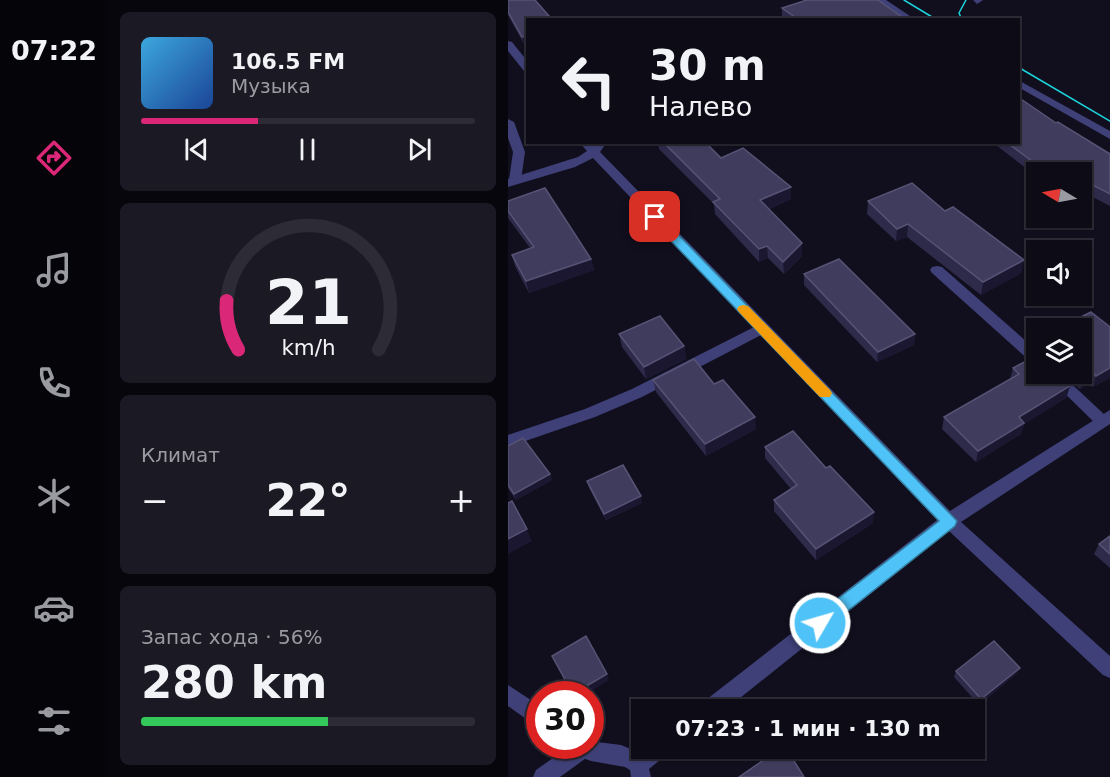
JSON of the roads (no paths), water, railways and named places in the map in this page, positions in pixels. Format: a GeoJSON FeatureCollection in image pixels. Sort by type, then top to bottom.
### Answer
{"type":"FeatureCollection","features":[{"type":"Feature","properties":{"kind":"street"},"geometry":{"type":"LineString","coordinates":[[879,0],[906,17]]}},
{"type":"Feature","properties":{"kind":"street"},"geometry":{"type":"LineString","coordinates":[[508,44],[526,66]]}},
{"type":"Feature","properties":{"kind":"street"},"geometry":{"type":"LineString","coordinates":[[1020,84],[1110,136]]}},
{"type":"Feature","properties":{"kind":"street"},"geometry":{"type":"LineString","coordinates":[[508,122],[519,152],[511,182]]}},
{"type":"Feature","properties":{"kind":"street"},"geometry":{"type":"LineString","coordinates":[[511,182],[579,162],[593,146],[762,328],[949,521],[1110,669]]}},
{"type":"Feature","properties":{"kind":"street"},"geometry":{"type":"LineString","coordinates":[[937,270],[1026,349]]}},
{"type":"Feature","properties":{"kind":"street"},"geometry":{"type":"LineString","coordinates":[[508,441],[590,413],[637,393],[762,328]]}},
{"type":"Feature","properties":{"kind":"street"},"geometry":{"type":"LineString","coordinates":[[723,699],[949,521],[1106,418],[1064,384]]}},
{"type":"Feature","properties":{"kind":"street"},"geometry":{"type":"LineString","coordinates":[[508,694],[526,708]]}},
{"type":"Feature","properties":{"kind":"street"},"geometry":{"type":"LineString","coordinates":[[604,753],[633,760],[640,771],[650,759]]}},
{"type":"Feature","properties":{"kind":"street"},"geometry":{"type":"LineString","coordinates":[[543,777],[565,759]]}},
{"type":"Feature","properties":{"kind":"tram line"},"geometry":{"type":"LineString","coordinates":[[904,0],[934,18]]}},
{"type":"Feature","properties":{"kind":"tram line"},"geometry":{"type":"LineString","coordinates":[[961,18],[959,13],[966,0]]}},
{"type":"Feature","properties":{"kind":"tram line"},"geometry":{"type":"LineString","coordinates":[[1020,68],[1110,121]]}}]}
